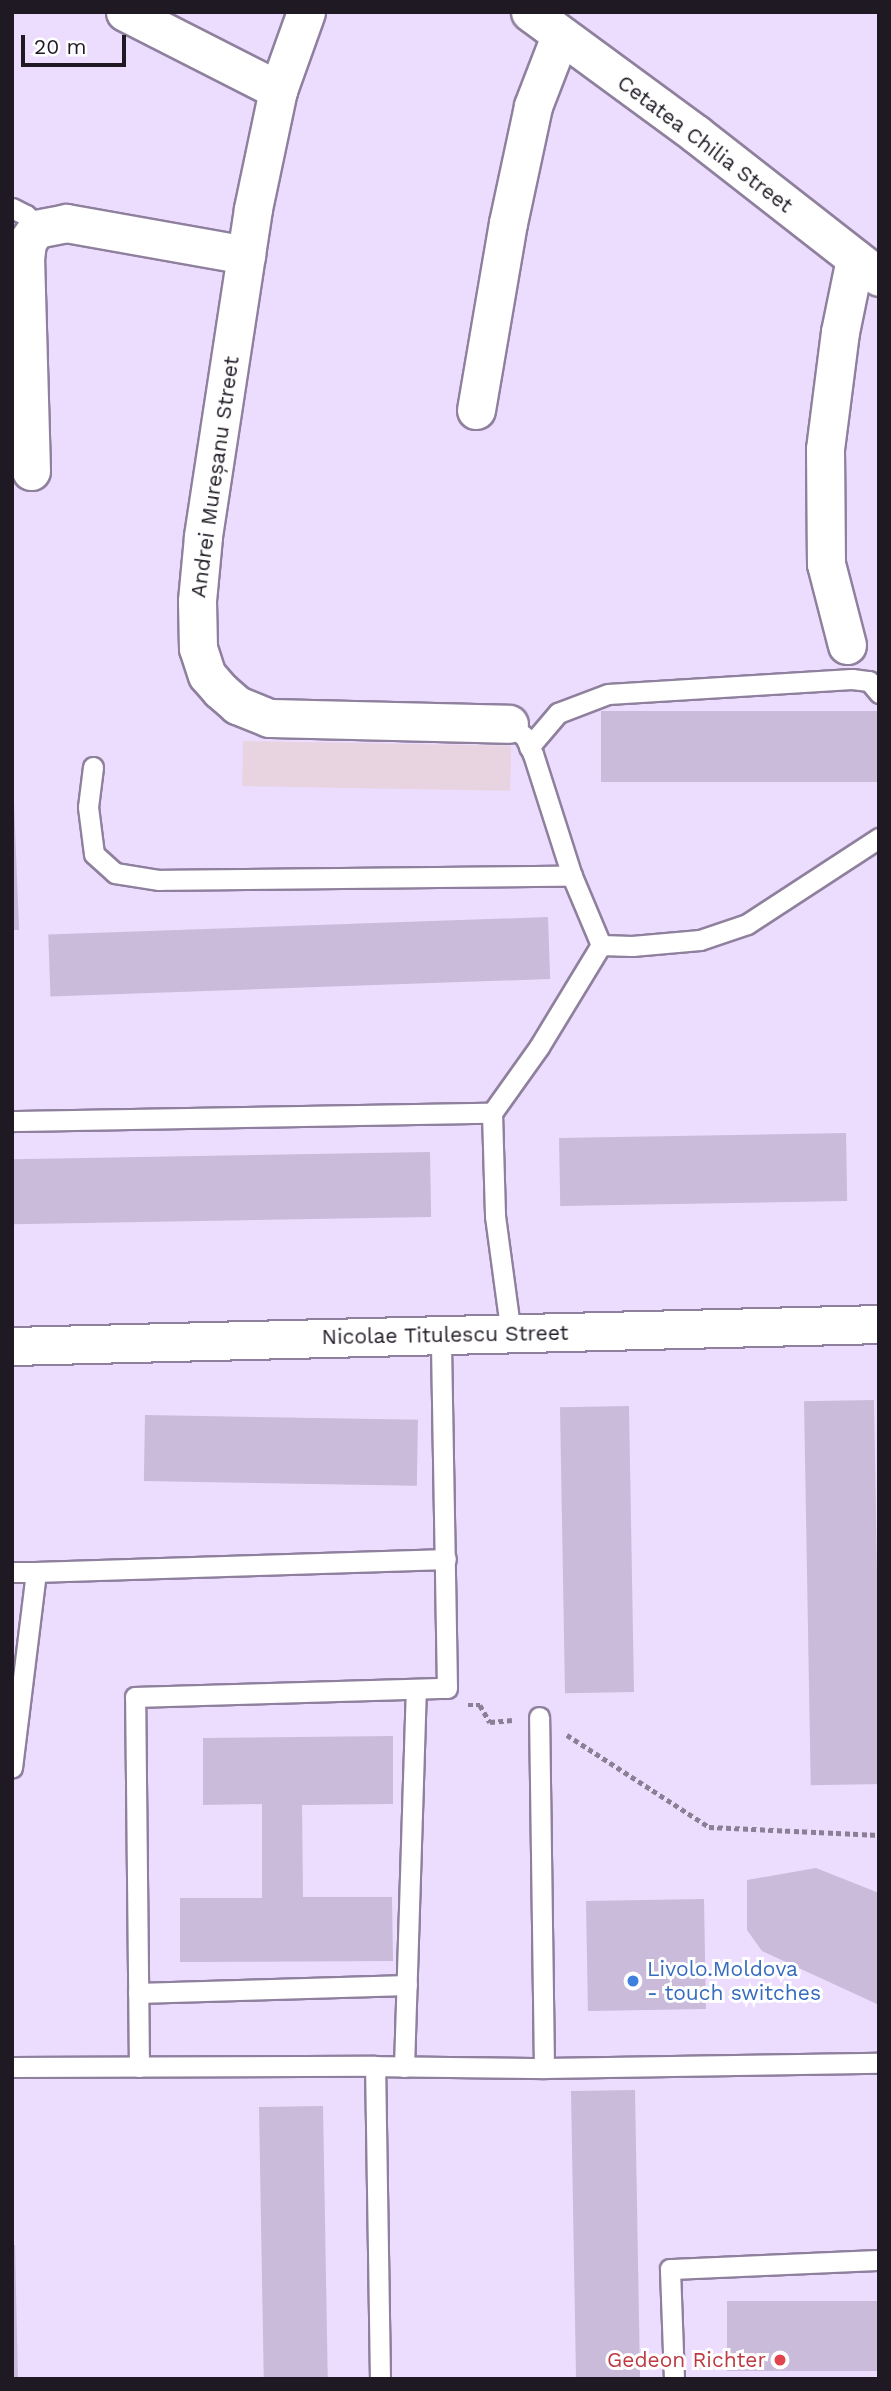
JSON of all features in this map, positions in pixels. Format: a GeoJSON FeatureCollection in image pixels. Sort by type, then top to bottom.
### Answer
{"type":"FeatureCollection","features":[{"type":"Feature","properties":{"kind":"street"},"geometry":{"type":"LineString","coordinates":[[125,12],[278,90]]}},
{"type":"Feature","properties":{"kind":"street","name":"Andrei Mureșanu Street"},"geometry":{"type":"LineString","coordinates":[[306,12],[278,90],[246,255],[202,537],[197,613],[198,648],[207,675],[237,705],[269,718],[519,736]]}},
{"type":"Feature","properties":{"kind":"street","name":"Cetatea Chilia Street"},"geometry":{"type":"LineString","coordinates":[[530,12],[696,135],[867,268]]}},
{"type":"Feature","properties":{"kind":"street"},"geometry":{"type":"LineString","coordinates":[[476,410],[508,223],[533,106],[560,36]]}},
{"type":"Feature","properties":{"kind":"street"},"geometry":{"type":"LineString","coordinates":[[31,471],[25,259],[27,242],[24,218],[246,255]]}},
{"type":"Feature","properties":{"kind":"street"},"geometry":{"type":"LineString","coordinates":[[847,645],[826,564],[825,449],[840,332],[867,268]]}},
{"type":"Feature","properties":{"kind":"street","name":"Nicolae Titulescu Street"},"geometry":{"type":"LineString","coordinates":[[12,1346],[879,1324]]}},
{"type":"Feature","properties":{"kind":"lane"},"geometry":{"type":"LineString","coordinates":[[601,945],[519,736],[558,713],[608,694],[852,679],[869,681],[879,693]]}},
{"type":"Feature","properties":{"kind":"lane"},"geometry":{"type":"LineString","coordinates":[[93,767],[88,807],[94,854],[115,873],[126,876],[173,880],[572,876]]}},
{"type":"Feature","properties":{"kind":"lane"},"geometry":{"type":"LineString","coordinates":[[601,945],[632,946],[700,940],[747,924],[879,838]]}},
{"type":"Feature","properties":{"kind":"lane"},"geometry":{"type":"LineString","coordinates":[[511,1334],[495,1216],[492,1113],[539,1047],[601,945]]}},
{"type":"Feature","properties":{"kind":"lane"},"geometry":{"type":"LineString","coordinates":[[12,1121],[492,1113]]}},
{"type":"Feature","properties":{"kind":"lane"},"geometry":{"type":"LineString","coordinates":[[139,2067],[135,1697],[447,1688],[441,1334]]}},
{"type":"Feature","properties":{"kind":"lane"},"geometry":{"type":"LineString","coordinates":[[12,1572],[446,1559]]}},
{"type":"Feature","properties":{"kind":"lane"},"geometry":{"type":"LineString","coordinates":[[12,1768],[36,1572]]}},
{"type":"Feature","properties":{"kind":"lane"},"geometry":{"type":"LineString","coordinates":[[404,2067],[423,1688]]}},
{"type":"Feature","properties":{"kind":"lane"},"geometry":{"type":"LineString","coordinates":[[539,1717],[544,2068]]}},
{"type":"Feature","properties":{"kind":"lane"},"geometry":{"type":"LineString","coordinates":[[138,1993],[407,1985]]}},
{"type":"Feature","properties":{"kind":"lane"},"geometry":{"type":"LineString","coordinates":[[12,2067],[544,2068],[879,2063]]}},
{"type":"Feature","properties":{"kind":"lane"},"geometry":{"type":"LineString","coordinates":[[375,2066],[380,2379]]}},
{"type":"Feature","properties":{"kind":"lane"},"geometry":{"type":"LineString","coordinates":[[674,2379],[670,2269],[879,2260]]}},
{"type":"Feature","properties":{"kind":"path"},"geometry":{"type":"LineString","coordinates":[[423,1688],[435,1707],[480,1705],[490,1722],[539,1717],[709,1827],[879,1835]]}},
{"type":"Feature","properties":{"kind":"shaded area"},"geometry":{"type":"Polygon","coordinates":[[[243,741],[511,746],[510,791],[242,786],[243,741]]]}},
{"type":"Feature","properties":{"kind":"building"},"geometry":{"type":"Polygon","coordinates":[[[601,711],[879,711],[879,782],[601,782],[601,711]]]}},
{"type":"Feature","properties":{"kind":"building"},"geometry":{"type":"Polygon","coordinates":[[[12,751],[19,930],[12,930],[12,751]]]}},
{"type":"Feature","properties":{"kind":"building"},"geometry":{"type":"Polygon","coordinates":[[[548,917],[550,979],[50,996],[48,934],[548,917]]]}},
{"type":"Feature","properties":{"kind":"building"},"geometry":{"type":"Polygon","coordinates":[[[846,1133],[847,1201],[560,1206],[559,1138],[846,1133]]]}},
{"type":"Feature","properties":{"kind":"building"},"geometry":{"type":"Polygon","coordinates":[[[430,1152],[431,1217],[13,1224],[12,1159],[430,1152]]]}},
{"type":"Feature","properties":{"kind":"building"},"geometry":{"type":"Polygon","coordinates":[[[874,1400],[879,1784],[811,1785],[804,1401],[874,1400]]]}},
{"type":"Feature","properties":{"kind":"building"},"geometry":{"type":"Polygon","coordinates":[[[629,1406],[634,1692],[565,1693],[560,1407],[629,1406]]]}},
{"type":"Feature","properties":{"kind":"building"},"geometry":{"type":"Polygon","coordinates":[[[145,1415],[418,1420],[417,1486],[144,1481],[145,1415]]]}},
{"type":"Feature","properties":{"kind":"building"},"geometry":{"type":"Polygon","coordinates":[[[393,1736],[393,1804],[302,1805],[303,1897],[392,1897],[393,1961],[180,1962],[180,1898],[262,1898],[262,1804],[203,1805],[203,1738],[393,1736]]]}},
{"type":"Feature","properties":{"kind":"building"},"geometry":{"type":"Polygon","coordinates":[[[816,1868],[879,1893],[879,2005],[762,1951],[747,1930],[747,1880],[816,1868]]]}},
{"type":"Feature","properties":{"kind":"building"},"geometry":{"type":"Polygon","coordinates":[[[704,1899],[706,2009],[588,2011],[586,1901],[704,1899]]]}},
{"type":"Feature","properties":{"kind":"building"},"geometry":{"type":"Polygon","coordinates":[[[635,2090],[640,2379],[576,2379],[571,2091],[635,2090]]]}},
{"type":"Feature","properties":{"kind":"building"},"geometry":{"type":"Polygon","coordinates":[[[323,2106],[328,2379],[264,2379],[259,2107],[323,2106]]]}},
{"type":"Feature","properties":{"kind":"building"},"geometry":{"type":"Polygon","coordinates":[[[12,2245],[15,2245],[18,2379],[12,2379],[12,2245]]]}},
{"type":"Feature","properties":{"kind":"building"},"geometry":{"type":"Polygon","coordinates":[[[727,2301],[879,2301],[879,2371],[727,2371],[727,2301]]]}},
{"type":"Feature","properties":{"kind":"place","name":"Livolo.Moldova - touch switches"},"geometry":{"type":"Point","coordinates":[633,1981]}},
{"type":"Feature","properties":{"kind":"place","name":"Gedeon Richter"},"geometry":{"type":"Point","coordinates":[780,2360]}}]}
